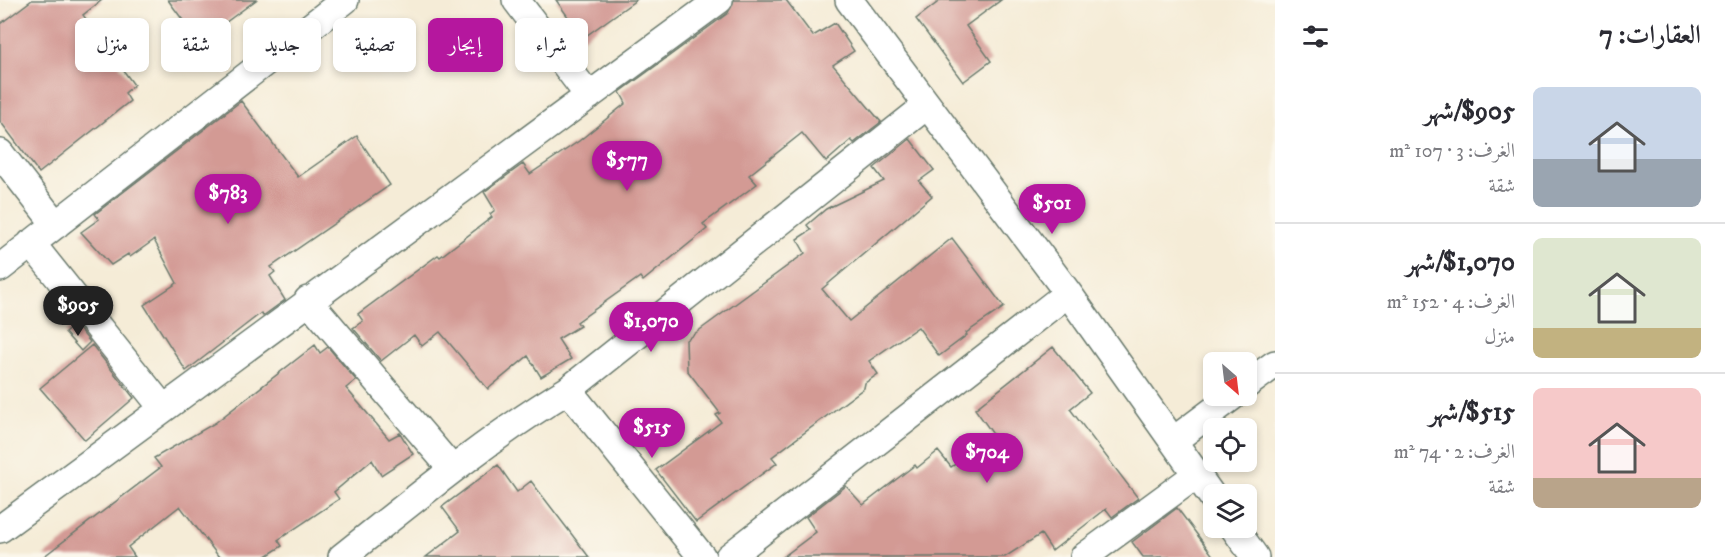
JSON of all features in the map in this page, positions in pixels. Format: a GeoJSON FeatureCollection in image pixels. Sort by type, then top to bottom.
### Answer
{"type":"FeatureCollection","features":[{"type":"Feature","properties":{"kind":"street"},"geometry":{"type":"LineString","coordinates":[[0,268],[345,0]]}},
{"type":"Feature","properties":{"kind":"street"},"geometry":{"type":"LineString","coordinates":[[516,0],[589,96]]}},
{"type":"Feature","properties":{"kind":"street"},"geometry":{"type":"LineString","coordinates":[[0,528],[719,0]]}},
{"type":"Feature","properties":{"kind":"street"},"geometry":{"type":"LineString","coordinates":[[849,0],[1068,293],[1203,484]]}},
{"type":"Feature","properties":{"kind":"street"},"geometry":{"type":"LineString","coordinates":[[342,557],[452,469],[568,390],[926,106]]}},
{"type":"Feature","properties":{"kind":"street"},"geometry":{"type":"LineString","coordinates":[[0,153],[56,225]]}},
{"type":"Feature","properties":{"kind":"street"},"geometry":{"type":"LineString","coordinates":[[32,243],[162,407]]}},
{"type":"Feature","properties":{"kind":"street"},"geometry":{"type":"LineString","coordinates":[[729,557],[1068,293]]}},
{"type":"Feature","properties":{"kind":"street"},"geometry":{"type":"LineString","coordinates":[[308,300],[452,469]]}},
{"type":"Feature","properties":{"kind":"street"},"geometry":{"type":"LineString","coordinates":[[1257,378],[1275,364]]}},
{"type":"Feature","properties":{"kind":"street"},"geometry":{"type":"LineString","coordinates":[[568,390],[702,557]]}},
{"type":"Feature","properties":{"kind":"street"},"geometry":{"type":"LineString","coordinates":[[1173,441],[1220,406]]}},
{"type":"Feature","properties":{"kind":"street"},"geometry":{"type":"LineString","coordinates":[[1084,557],[1196,475]]}},
{"type":"Feature","properties":{"kind":"street"},"geometry":{"type":"LineString","coordinates":[[1241,538],[1255,557]]}},
{"type":"Feature","properties":{"kind":"building"},"geometry":{"type":"Polygon","coordinates":[[[32,0],[102,0],[83,15],[85,18],[75,18],[75,72],[125,72],[134,85],[125,93],[130,101],[39,173],[0,121],[0,24],[32,0]]]}},
{"type":"Feature","properties":{"kind":"building"},"geometry":{"type":"Polygon","coordinates":[[[168,0],[256,0],[231,18],[181,18],[168,0]]]}},
{"type":"Feature","properties":{"kind":"building"},"geometry":{"type":"Polygon","coordinates":[[[556,0],[636,0],[588,34],[588,18],[569,18],[556,0]]]}},
{"type":"Feature","properties":{"kind":"building"},"geometry":{"type":"Polygon","coordinates":[[[734,0],[786,0],[813,36],[835,23],[854,51],[833,65],[881,122],[854,143],[851,140],[826,162],[802,133],[749,175],[757,184],[703,224],[707,229],[643,281],[640,277],[577,322],[580,326],[558,339],[571,359],[541,377],[528,356],[488,389],[440,332],[422,346],[414,335],[381,361],[353,328],[363,321],[358,314],[438,255],[440,257],[492,217],[490,214],[495,210],[484,192],[523,164],[530,174],[579,141],[626,103],[620,92],[728,13],[734,0]]]}},
{"type":"Feature","properties":{"kind":"building"},"geometry":{"type":"Polygon","coordinates":[[[941,0],[1001,0],[966,26],[991,61],[963,82],[916,19],[941,0]]]}},
{"type":"Feature","properties":{"kind":"building"},"geometry":{"type":"Polygon","coordinates":[[[241,101],[298,177],[357,136],[390,185],[271,267],[275,272],[270,276],[285,300],[263,316],[261,313],[186,371],[144,305],[177,283],[154,240],[130,257],[128,254],[111,265],[81,232],[99,219],[95,214],[241,101]]]}},
{"type":"Feature","properties":{"kind":"building"},"geometry":{"type":"Polygon","coordinates":[[[910,139],[934,170],[919,181],[932,196],[822,289],[849,321],[952,238],[1004,307],[966,333],[967,335],[939,356],[918,327],[869,361],[878,374],[865,383],[864,388],[772,457],[777,463],[696,522],[656,470],[721,422],[716,415],[720,413],[687,370],[686,340],[805,253],[797,239],[811,230],[807,225],[826,209],[884,181],[874,168],[910,139]]]}},
{"type":"Feature","properties":{"kind":"building"},"geometry":{"type":"Polygon","coordinates":[[[75,324],[90,342],[81,351],[65,333],[75,324]]]}},
{"type":"Feature","properties":{"kind":"building"},"geometry":{"type":"Polygon","coordinates":[[[92,345],[134,398],[85,440],[40,388],[92,345]]]}},
{"type":"Feature","properties":{"kind":"building"},"geometry":{"type":"Polygon","coordinates":[[[315,345],[320,353],[328,347],[356,380],[346,388],[389,439],[400,433],[413,454],[381,475],[372,460],[334,492],[339,499],[278,540],[282,546],[265,557],[219,557],[180,506],[128,547],[135,557],[43,557],[161,467],[154,458],[215,423],[315,345]]]}},
{"type":"Feature","properties":{"kind":"building"},"geometry":{"type":"Polygon","coordinates":[[[1053,347],[1090,393],[1070,409],[1138,498],[1112,517],[1106,509],[1052,551],[1041,534],[1005,557],[783,557],[816,532],[806,517],[846,486],[863,505],[915,465],[917,468],[938,451],[951,467],[995,437],[975,409],[1053,347]]]}},
{"type":"Feature","properties":{"kind":"building"},"geometry":{"type":"Polygon","coordinates":[[[498,465],[517,492],[531,481],[589,557],[426,557],[460,531],[442,507],[498,465]]]}},
{"type":"Feature","properties":{"kind":"building"},"geometry":{"type":"Polygon","coordinates":[[[1177,508],[1214,557],[1143,557],[1132,542],[1177,508]]]}}]}
